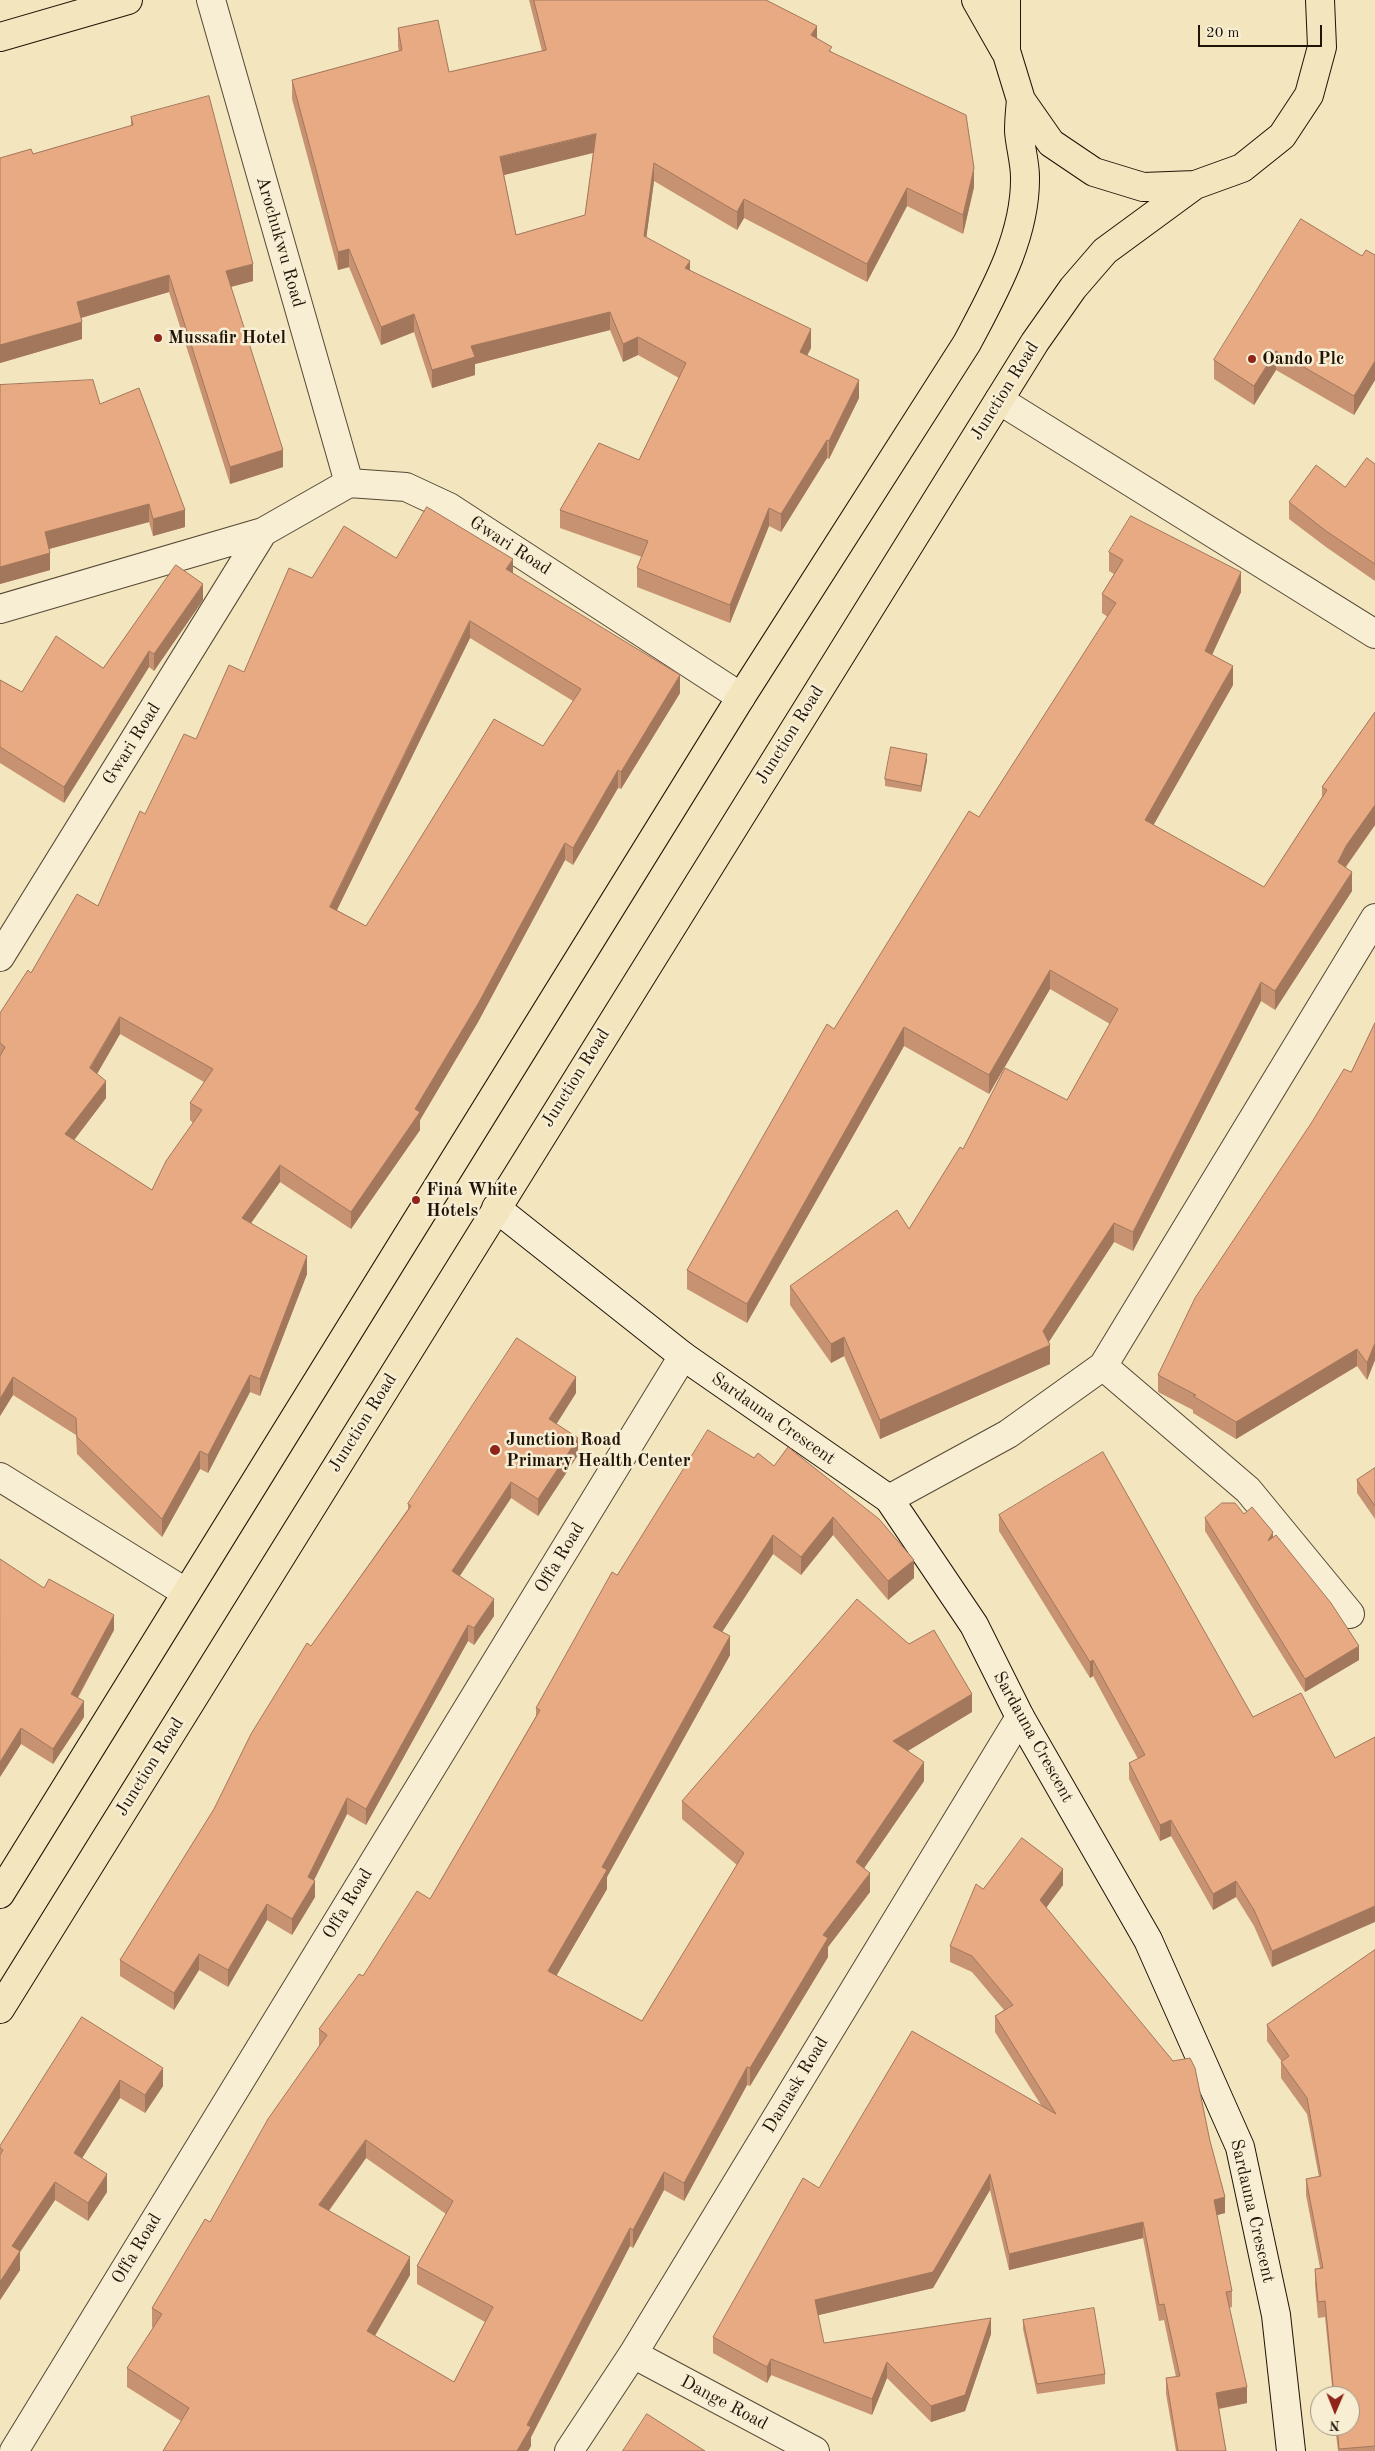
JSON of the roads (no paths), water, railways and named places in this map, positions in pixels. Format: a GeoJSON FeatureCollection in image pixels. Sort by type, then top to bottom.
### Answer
{"type":"FeatureCollection","features":[{"type":"Feature","properties":{"kind":"main road"},"geometry":{"type":"LineString","coordinates":[[0,37],[128,0]]}},
{"type":"Feature","properties":{"kind":"main road"},"geometry":{"type":"LineString","coordinates":[[976,0],[1006,51],[1021,100],[1052,143],[1094,172],[1143,187],[1195,185],[1242,168],[1282,136],[1309,95],[1322,47],[1320,0]]}},
{"type":"Feature","properties":{"kind":"main road"},"geometry":{"type":"LineString","coordinates":[[1006,0],[1006,51]]}},
{"type":"Feature","properties":{"kind":"main road"},"geometry":{"type":"LineString","coordinates":[[0,1894],[185,1592],[741,697],[967,343],[997,286],[1012,249],[1021,214],[1025,177],[1019,131],[1021,100]]}},
{"type":"Feature","properties":{"kind":"main road","name":"Junction Road"},"geometry":{"type":"LineString","coordinates":[[0,2009],[999,400],[1073,288],[1104,250],[1195,185]]}},
{"type":"Feature","properties":{"kind":"street","name":"Arochukwu Road"},"geometry":{"type":"LineString","coordinates":[[211,0],[349,484]]}},
{"type":"Feature","properties":{"kind":"street"},"geometry":{"type":"LineString","coordinates":[[999,400],[1375,634]]}},
{"type":"Feature","properties":{"kind":"street","name":"Gwari Road"},"geometry":{"type":"LineString","coordinates":[[0,609],[263,532],[349,484],[406,487],[450,507],[741,697]]}},
{"type":"Feature","properties":{"kind":"street","name":"Gwari Road"},"geometry":{"type":"LineString","coordinates":[[0,957],[263,532]]}},
{"type":"Feature","properties":{"kind":"street"},"geometry":{"type":"LineString","coordinates":[[889,1499],[1008,1434],[1103,1366],[1375,918]]}},
{"type":"Feature","properties":{"kind":"street","name":"Sardauna Crescent"},"geometry":{"type":"LineString","coordinates":[[496,1208],[683,1356],[889,1499],[974,1625],[1020,1717],[1148,1940],[1240,2147],[1276,2315],[1291,2451]]}},
{"type":"Feature","properties":{"kind":"street","name":"Offa Road"},"geometry":{"type":"LineString","coordinates":[[14,2451],[683,1356]]}},
{"type":"Feature","properties":{"kind":"street"},"geometry":{"type":"LineString","coordinates":[[1103,1366],[1248,1490],[1350,1614]]}},
{"type":"Feature","properties":{"kind":"street"},"geometry":{"type":"LineString","coordinates":[[0,1477],[185,1592]]}},
{"type":"Feature","properties":{"kind":"street","name":"Damask Road"},"geometry":{"type":"LineString","coordinates":[[569,2451],[633,2354],[1020,1717]]}},
{"type":"Feature","properties":{"kind":"street","name":"Dange Road"},"geometry":{"type":"LineString","coordinates":[[633,2354],[815,2451]]}},
{"type":"Feature","properties":{"kind":"place","name":"Mussafir Hotel"},"geometry":{"type":"Point","coordinates":[158,338]}},
{"type":"Feature","properties":{"kind":"place","name":"Oando Plc"},"geometry":{"type":"Point","coordinates":[1252,359]}},
{"type":"Feature","properties":{"kind":"place","name":"Fina White Hotels"},"geometry":{"type":"Point","coordinates":[416,1200]}},
{"type":"Feature","properties":{"kind":"place","name":"Junction Road Primary Health Center"},"geometry":{"type":"Point","coordinates":[495,1450]}}]}
